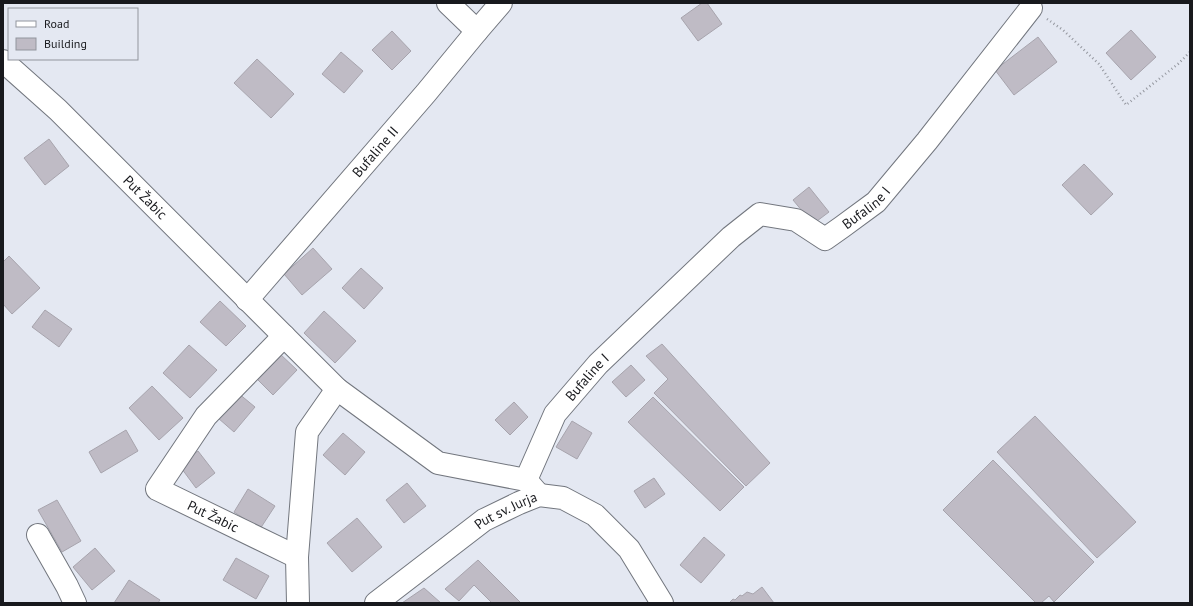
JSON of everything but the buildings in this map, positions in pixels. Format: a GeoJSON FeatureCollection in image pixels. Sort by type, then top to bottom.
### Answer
{"type":"FeatureCollection","features":[{"type":"Feature","properties":{"kind":"street"},"geometry":{"type":"LineString","coordinates":[[448,3],[477,31]]}},
{"type":"Feature","properties":{"kind":"street","name":"Bufaline II"},"geometry":{"type":"LineString","coordinates":[[247,300],[426,93],[501,3]]}},
{"type":"Feature","properties":{"kind":"street","name":"Bufaline I"},"geometry":{"type":"LineString","coordinates":[[532,487],[556,414],[598,364],[731,237],[760,214],[796,220],[825,239],[876,202],[927,141],[1031,8]]}},
{"type":"Feature","properties":{"kind":"street","name":"Put Žabic"},"geometry":{"type":"LineString","coordinates":[[3,60],[58,110],[338,389],[438,463],[532,487]]}},
{"type":"Feature","properties":{"kind":"street","name":"Put Žabic"},"geometry":{"type":"LineString","coordinates":[[284,336],[206,416],[157,489],[297,557]]}},
{"type":"Feature","properties":{"kind":"street"},"geometry":{"type":"LineString","coordinates":[[298,603],[297,557],[307,432],[338,389]]}},
{"type":"Feature","properties":{"kind":"street","name":"Put sv. Jurja"},"geometry":{"type":"LineString","coordinates":[[376,603],[484,520],[519,502],[532,487],[563,498],[595,515],[629,549],[662,603]]}},
{"type":"Feature","properties":{"kind":"street"},"geometry":{"type":"LineString","coordinates":[[38,535],[67,586],[74,603]]}},
{"type":"Feature","properties":{"kind":"path"},"geometry":{"type":"LineString","coordinates":[[1031,8],[1063,30],[1099,64],[1126,105],[1178,64],[1190,52]]}}]}
